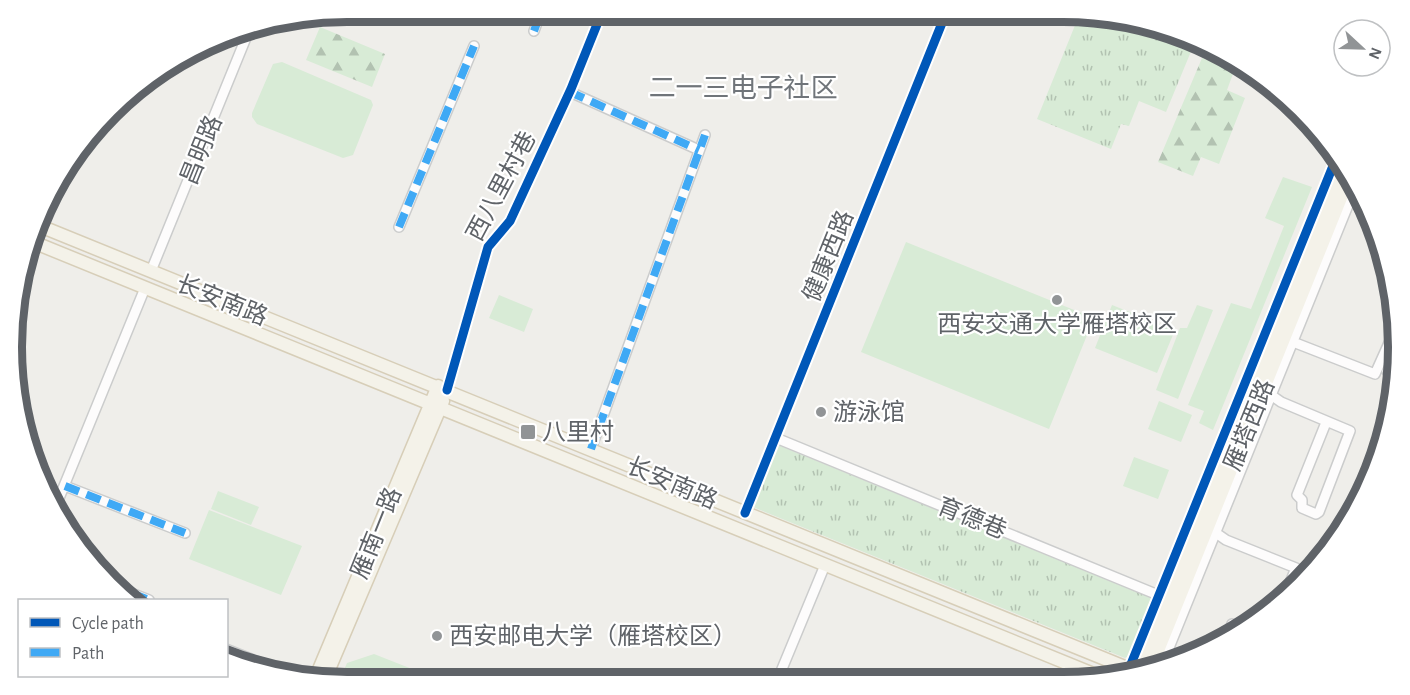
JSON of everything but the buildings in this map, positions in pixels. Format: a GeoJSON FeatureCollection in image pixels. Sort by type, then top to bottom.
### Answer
{"type":"FeatureCollection","features":[{"type":"Feature","properties":{"kind":"main road","name":"雁塔西路"},"geometry":{"type":"LineString","coordinates":[[1137,663],[1339,176]]}},
{"type":"Feature","properties":{"kind":"main road","name":"雁塔西路"},"geometry":{"type":"LineString","coordinates":[[1155,659],[1345,187]]}},
{"type":"Feature","properties":{"kind":"main road","name":"长安南路"},"geometry":{"type":"LineString","coordinates":[[45,228],[443,388],[1121,667]]}},
{"type":"Feature","properties":{"kind":"main road","name":"长安南路"},"geometry":{"type":"LineString","coordinates":[[39,245],[1087,672]]}},
{"type":"Feature","properties":{"kind":"main road","name":"雁南一路"},"geometry":{"type":"LineString","coordinates":[[327,672],[443,388]]}},
{"type":"Feature","properties":{"kind":"main road","name":"雁南一路"},"geometry":{"type":"LineString","coordinates":[[319,671],[436,405]]}},
{"type":"Feature","properties":{"kind":"street"},"geometry":{"type":"LineString","coordinates":[[534,31],[537,22]]}},
{"type":"Feature","properties":{"kind":"street","name":"西八里村巷"},"geometry":{"type":"LineString","coordinates":[[443,388],[488,247],[510,221],[570,92],[598,22]]}},
{"type":"Feature","properties":{"kind":"street","name":"健康西路"},"geometry":{"type":"LineString","coordinates":[[745,513],[942,22]]}},
{"type":"Feature","properties":{"kind":"street","name":"昌明路"},"geometry":{"type":"LineString","coordinates":[[151,271],[245,39]]}},
{"type":"Feature","properties":{"kind":"street"},"geometry":{"type":"LineString","coordinates":[[399,227],[474,46]]}},
{"type":"Feature","properties":{"kind":"street"},"geometry":{"type":"LineString","coordinates":[[570,92],[699,150]]}},
{"type":"Feature","properties":{"kind":"street"},"geometry":{"type":"LineString","coordinates":[[591,449],[705,135]]}},
{"type":"Feature","properties":{"kind":"street"},"geometry":{"type":"LineString","coordinates":[[1164,597],[1333,167]]}},
{"type":"Feature","properties":{"kind":"street"},"geometry":{"type":"LineString","coordinates":[[1166,655],[1351,198]]}},
{"type":"Feature","properties":{"kind":"street"},"geometry":{"type":"LineString","coordinates":[[60,498],[145,288]]}},
{"type":"Feature","properties":{"kind":"street"},"geometry":{"type":"LineString","coordinates":[[1293,342],[1375,375],[1388,346]]}},
{"type":"Feature","properties":{"kind":"street"},"geometry":{"type":"LineString","coordinates":[[1271,395],[1281,402],[1350,431],[1319,512],[1316,514],[1302,508],[1302,500],[1297,495],[1325,425]]}},
{"type":"Feature","properties":{"kind":"street","name":"育德巷"},"geometry":{"type":"LineString","coordinates":[[776,438],[1164,597]]}},
{"type":"Feature","properties":{"kind":"street"},"geometry":{"type":"LineString","coordinates":[[65,486],[185,533]]}},
{"type":"Feature","properties":{"kind":"street"},"geometry":{"type":"LineString","coordinates":[[1216,533],[1226,540],[1296,568],[1292,577]]}},
{"type":"Feature","properties":{"kind":"street"},"geometry":{"type":"LineString","coordinates":[[781,672],[825,565]]}},
{"type":"Feature","properties":{"kind":"green space"},"geometry":{"type":"Polygon","coordinates":[[[1076,23],[1126,29],[1192,49],[1166,112],[1139,101],[1129,126],[1121,124],[1111,149],[1037,119],[1076,23]]]}},
{"type":"Feature","properties":{"kind":"green space"},"geometry":{"type":"Polygon","coordinates":[[[320,27],[385,54],[372,87],[306,60],[320,27]]]}},
{"type":"Feature","properties":{"kind":"green space"},"geometry":{"type":"Polygon","coordinates":[[[1202,58],[1234,71],[1227,90],[1245,98],[1219,164],[1201,157],[1193,176],[1158,162],[1202,58]]]}},
{"type":"Feature","properties":{"kind":"green space"},"geometry":{"type":"Polygon","coordinates":[[[282,62],[371,100],[373,105],[353,155],[343,158],[257,124],[252,113],[273,64],[282,62]]]}},
{"type":"Feature","properties":{"kind":"green space"},"geometry":{"type":"Polygon","coordinates":[[[1283,177],[1312,187],[1213,430],[1199,423],[1204,411],[1188,405],[1231,303],[1251,309],[1284,226],[1265,218],[1283,177]]]}},
{"type":"Feature","properties":{"kind":"green space"},"geometry":{"type":"Polygon","coordinates":[[[906,242],[1094,318],[1049,429],[861,352],[906,242]]]}},
{"type":"Feature","properties":{"kind":"green space"},"geometry":{"type":"Polygon","coordinates":[[[499,295],[533,309],[524,332],[489,318],[499,295]]]}},
{"type":"Feature","properties":{"kind":"green space"},"geometry":{"type":"Polygon","coordinates":[[[1112,305],[1175,330],[1157,373],[1095,348],[1112,305]]]}},
{"type":"Feature","properties":{"kind":"green space"},"geometry":{"type":"Polygon","coordinates":[[[1197,305],[1213,310],[1178,399],[1156,390],[1180,328],[1187,328],[1197,305]]]}},
{"type":"Feature","properties":{"kind":"green space"},"geometry":{"type":"Polygon","coordinates":[[[1159,401],[1192,415],[1181,442],[1148,429],[1159,401]]]}},
{"type":"Feature","properties":{"kind":"green space"},"geometry":{"type":"Polygon","coordinates":[[[778,445],[1156,600],[1135,653],[1125,658],[753,507],[778,445]]]}},
{"type":"Feature","properties":{"kind":"green space"},"geometry":{"type":"Polygon","coordinates":[[[1134,457],[1169,470],[1158,499],[1123,486],[1134,457]]]}},
{"type":"Feature","properties":{"kind":"green space"},"geometry":{"type":"Polygon","coordinates":[[[218,491],[259,507],[251,525],[211,509],[218,491]]]}},
{"type":"Feature","properties":{"kind":"green space"},"geometry":{"type":"Polygon","coordinates":[[[209,510],[302,546],[281,595],[189,559],[209,510]]]}},
{"type":"Feature","properties":{"kind":"green space"},"geometry":{"type":"Polygon","coordinates":[[[374,654],[420,672],[343,672],[347,663],[374,654]]]}},
{"type":"Feature","properties":{"kind":"marked path"},"geometry":{"type":"LineString","coordinates":[[534,31],[537,22]]}},
{"type":"Feature","properties":{"kind":"marked path"},"geometry":{"type":"LineString","coordinates":[[399,227],[474,46]]}},
{"type":"Feature","properties":{"kind":"marked path"},"geometry":{"type":"LineString","coordinates":[[570,92],[699,150]]}},
{"type":"Feature","properties":{"kind":"marked path"},"geometry":{"type":"LineString","coordinates":[[591,449],[705,135]]}},
{"type":"Feature","properties":{"kind":"marked path"},"geometry":{"type":"LineString","coordinates":[[65,486],[185,533]]}},
{"type":"Feature","properties":{"kind":"marked path"},"geometry":{"type":"LineString","coordinates":[[138,595],[146,599]]}},
{"type":"Feature","properties":{"kind":"cycle path"},"geometry":{"type":"LineString","coordinates":[[447,390],[488,247],[510,221],[571,89],[598,22]]}},
{"type":"Feature","properties":{"kind":"cycle path"},"geometry":{"type":"LineString","coordinates":[[745,513],[942,22]]}},
{"type":"Feature","properties":{"kind":"cycle path"},"geometry":{"type":"LineString","coordinates":[[1131,665],[1333,167]]}},
{"type":"Feature","properties":{"kind":"place","name":"西安交通大学雁塔校区"},"geometry":{"type":"Point","coordinates":[1057,300]}},
{"type":"Feature","properties":{"kind":"place","name":"游泳馆"},"geometry":{"type":"Point","coordinates":[821,412]}},
{"type":"Feature","properties":{"kind":"place","name":"八里村"},"geometry":{"type":"Point","coordinates":[528,432]}},
{"type":"Feature","properties":{"kind":"place","name":"西安邮电大学（雁塔校区）"},"geometry":{"type":"Point","coordinates":[437,636]}},
{"type":"Feature","properties":{"kind":"district","name":"二一三电子社区"},"geometry":{"type":"Point","coordinates":[743,88]}}]}
